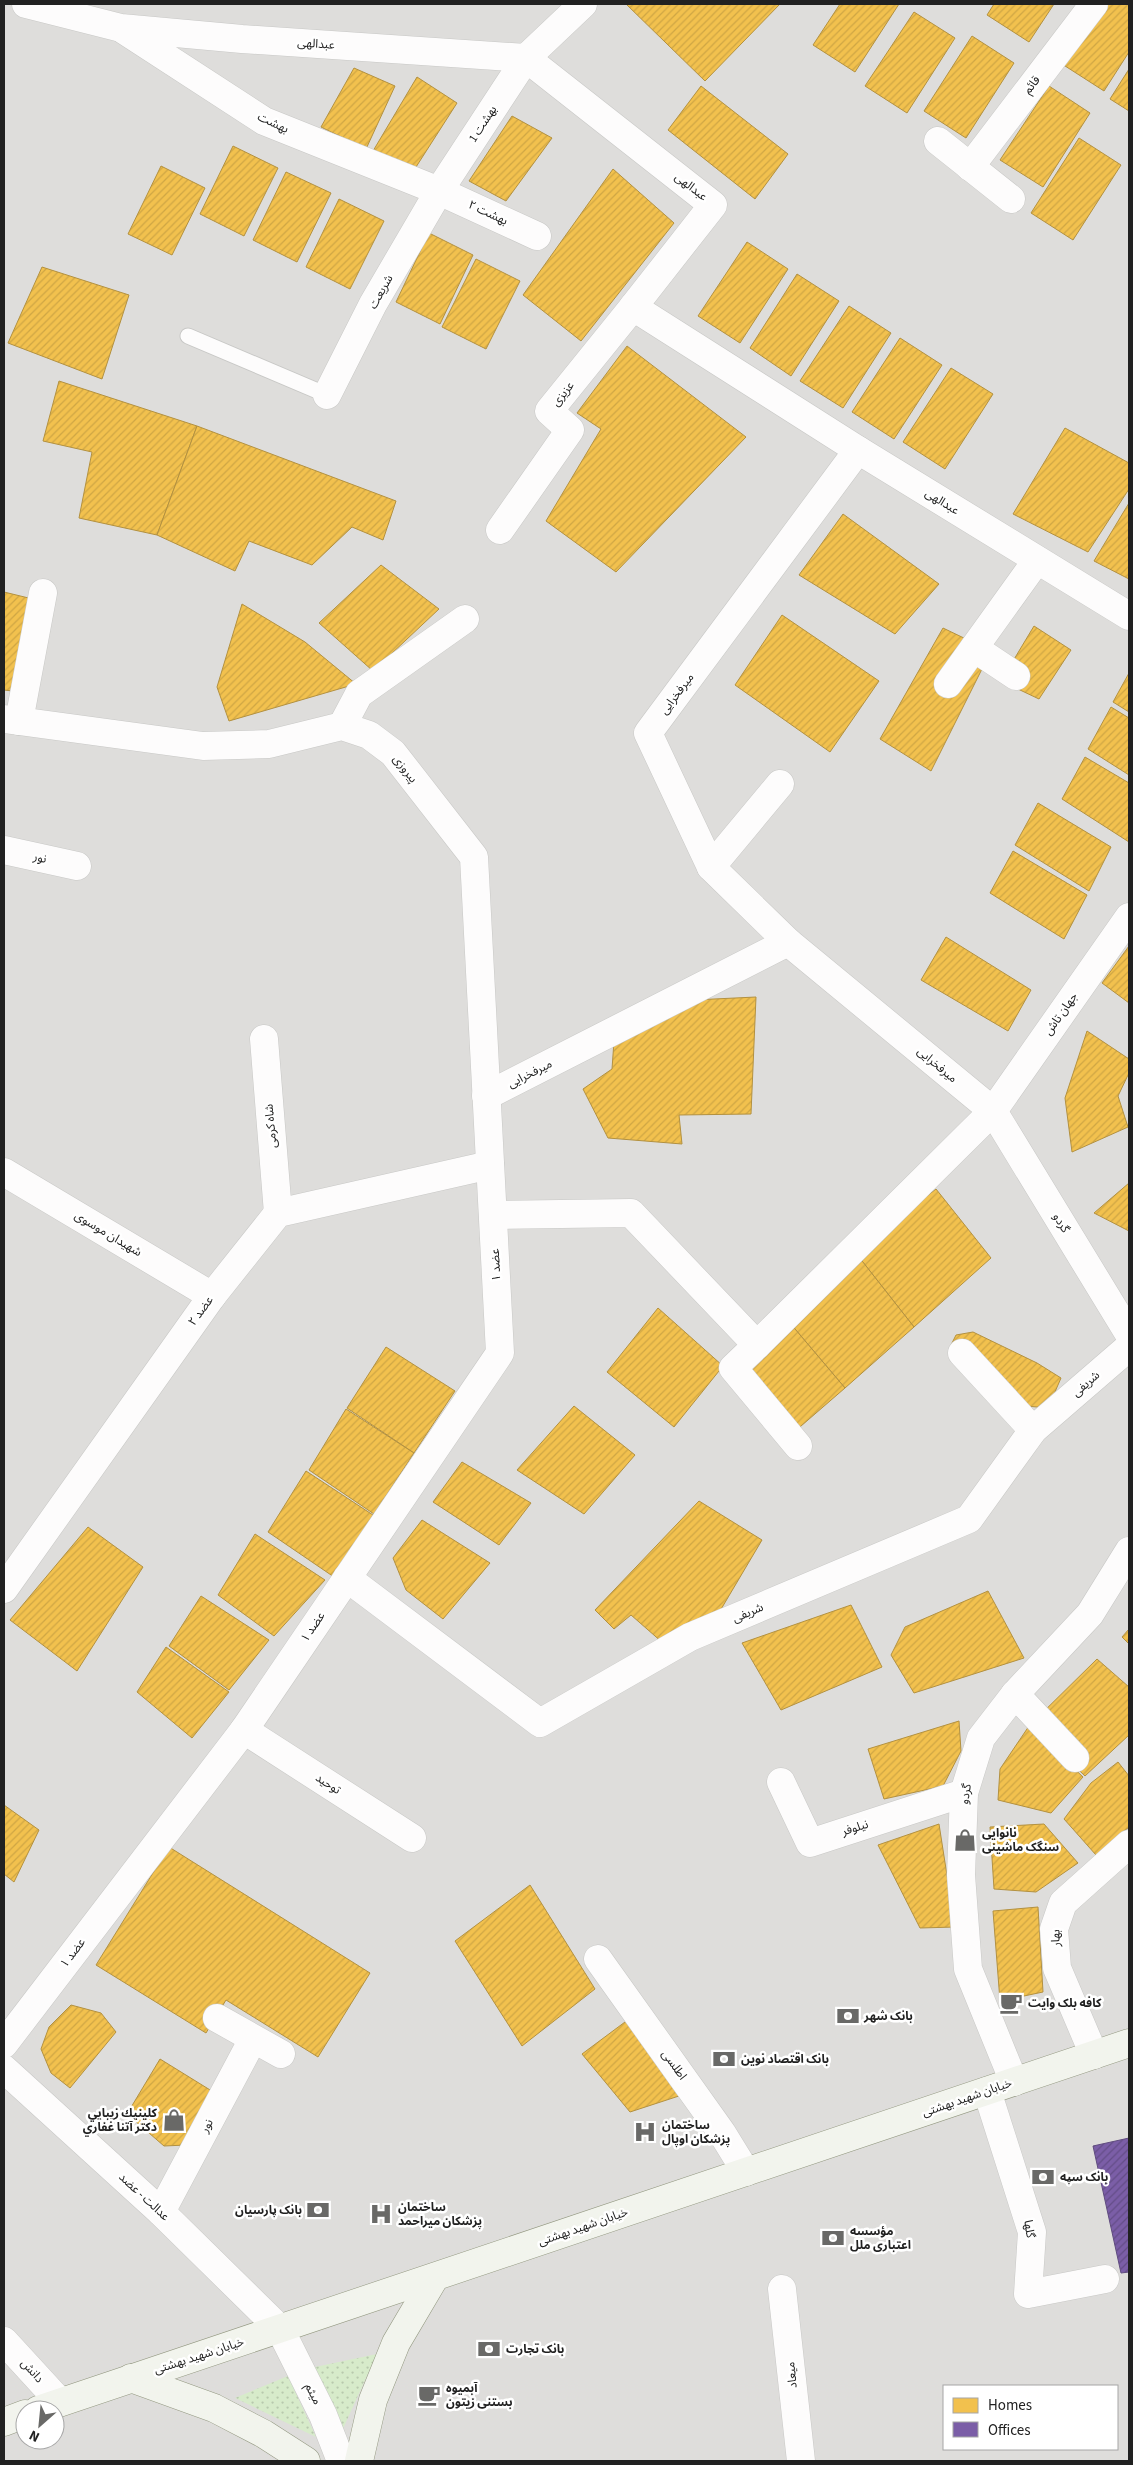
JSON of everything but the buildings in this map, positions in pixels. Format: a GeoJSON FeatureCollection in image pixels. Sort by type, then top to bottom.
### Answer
{"type":"FeatureCollection","features":[{"type":"Feature","properties":{"kind":"main road","name":"خیابان شهید بهشتی"},"geometry":{"type":"LineString","coordinates":[[65,2401],[1129,2043]]}},
{"type":"Feature","properties":{"kind":"main road"},"geometry":{"type":"LineString","coordinates":[[359,2461],[373,2400],[396,2343],[435,2277]]}},
{"type":"Feature","properties":{"kind":"main road"},"geometry":{"type":"LineString","coordinates":[[131,2378],[214,2408],[264,2434],[306,2461]]}},
{"type":"Feature","properties":{"kind":"street","name":"عبدالهی"},"geometry":{"type":"LineString","coordinates":[[26,4],[121,28],[242,39],[526,58],[714,205],[633,307],[858,450],[1129,616]]}},
{"type":"Feature","properties":{"kind":"street"},"geometry":{"type":"LineString","coordinates":[[526,58],[583,4]]}},
{"type":"Feature","properties":{"kind":"street","name":"قائم"},"geometry":{"type":"LineString","coordinates":[[970,167],[1094,4]]}},
{"type":"Feature","properties":{"kind":"street","name":"بهشت"},"geometry":{"type":"LineString","coordinates":[[121,28],[264,120],[439,191]]}},
{"type":"Feature","properties":{"kind":"street","name":"بهشت 1"},"geometry":{"type":"LineString","coordinates":[[439,191],[526,58]]}},
{"type":"Feature","properties":{"kind":"street"},"geometry":{"type":"LineString","coordinates":[[938,141],[1010,199]]}},
{"type":"Feature","properties":{"kind":"street","name":"بهشت ۲"},"geometry":{"type":"LineString","coordinates":[[439,191],[536,236]]}},
{"type":"Feature","properties":{"kind":"street","name":"شریعت"},"geometry":{"type":"LineString","coordinates":[[328,395],[373,304],[439,191]]}},
{"type":"Feature","properties":{"kind":"street","name":"عزیزی"},"geometry":{"type":"LineString","coordinates":[[500,530],[570,430],[550,411],[633,307]]}},
{"type":"Feature","properties":{"kind":"street","name":"میرفخرایی"},"geometry":{"type":"LineString","coordinates":[[858,450],[648,733],[711,867],[788,942],[993,1111]]}},
{"type":"Feature","properties":{"kind":"street"},"geometry":{"type":"LineString","coordinates":[[948,684],[1037,560]]}},
{"type":"Feature","properties":{"kind":"street"},"geometry":{"type":"LineString","coordinates":[[43,593],[11,720],[203,746],[269,744],[342,726],[359,694],[465,619]]}},
{"type":"Feature","properties":{"kind":"street"},"geometry":{"type":"LineString","coordinates":[[974,648],[1016,676]]}},
{"type":"Feature","properties":{"kind":"street","name":"پیروزی"},"geometry":{"type":"LineString","coordinates":[[342,726],[369,735],[393,753],[474,857],[490,1165]]}},
{"type":"Feature","properties":{"kind":"street"},"geometry":{"type":"LineString","coordinates":[[711,867],[780,784]]}},
{"type":"Feature","properties":{"kind":"street","name":"نور"},"geometry":{"type":"LineString","coordinates":[[4,850],[76,866]]}},
{"type":"Feature","properties":{"kind":"street","name":"جهان تاش"},"geometry":{"type":"LineString","coordinates":[[798,1446],[733,1368],[993,1111],[1129,916]]}},
{"type":"Feature","properties":{"kind":"street","name":"میرفخرایی"},"geometry":{"type":"LineString","coordinates":[[486,1096],[788,942]]}},
{"type":"Feature","properties":{"kind":"street","name":"شاه کرمی"},"geometry":{"type":"LineString","coordinates":[[264,1038],[278,1213]]}},
{"type":"Feature","properties":{"kind":"street","name":"گردو"},"geometry":{"type":"LineString","coordinates":[[993,1111],[1129,1334]]}},
{"type":"Feature","properties":{"kind":"street"},"geometry":{"type":"LineString","coordinates":[[278,1213],[490,1165]]}},
{"type":"Feature","properties":{"kind":"street","name":"عضد ۱"},"geometry":{"type":"LineString","coordinates":[[4,2044],[244,1730],[500,1353],[490,1165]]}},
{"type":"Feature","properties":{"kind":"street","name":"شهیدان موسوی"},"geometry":{"type":"LineString","coordinates":[[5,1175],[212,1296]]}},
{"type":"Feature","properties":{"kind":"street","name":"عضد ۲"},"geometry":{"type":"LineString","coordinates":[[4,1589],[212,1296],[278,1213]]}},
{"type":"Feature","properties":{"kind":"street"},"geometry":{"type":"LineString","coordinates":[[493,1215],[631,1213],[757,1346]]}},
{"type":"Feature","properties":{"kind":"street","name":"شریفی"},"geometry":{"type":"LineString","coordinates":[[347,1578],[540,1722],[690,1637],[969,1520],[1033,1430],[1129,1347]]}},
{"type":"Feature","properties":{"kind":"street"},"geometry":{"type":"LineString","coordinates":[[962,1353],[1033,1430]]}},
{"type":"Feature","properties":{"kind":"street","name":"گردو"},"geometry":{"type":"LineString","coordinates":[[1014,2082],[968,1969],[961,1875],[964,1793],[981,1738],[1015,1694],[1090,1614],[1129,1552]]}},
{"type":"Feature","properties":{"kind":"street"},"geometry":{"type":"LineString","coordinates":[[1015,1694],[1075,1758]]}},
{"type":"Feature","properties":{"kind":"street","name":"توحید"},"geometry":{"type":"LineString","coordinates":[[244,1730],[412,1838]]}},
{"type":"Feature","properties":{"kind":"street","name":"نیلوفر"},"geometry":{"type":"LineString","coordinates":[[781,1782],[810,1842],[964,1793]]}},
{"type":"Feature","properties":{"kind":"street","name":"بهار"},"geometry":{"type":"LineString","coordinates":[[1094,2055],[1057,1968],[1054,1929],[1063,1903],[1129,1844]]}},
{"type":"Feature","properties":{"kind":"street","name":"اطلسی"},"geometry":{"type":"LineString","coordinates":[[598,1959],[722,2133],[746,2172]]}},
{"type":"Feature","properties":{"kind":"street"},"geometry":{"type":"LineString","coordinates":[[217,2018],[281,2054]]}},
{"type":"Feature","properties":{"kind":"street","name":"نور"},"geometry":{"type":"LineString","coordinates":[[161,2212],[253,2039]]}},
{"type":"Feature","properties":{"kind":"street","name":"عدالت - عضد"},"geometry":{"type":"LineString","coordinates":[[4,2068],[161,2212],[280,2329]]}},
{"type":"Feature","properties":{"kind":"street","name":"گلها"},"geometry":{"type":"LineString","coordinates":[[987,2091],[1032,2232],[1028,2294],[1105,2279]]}},
{"type":"Feature","properties":{"kind":"street","name":"میعاد"},"geometry":{"type":"LineString","coordinates":[[782,2288],[801,2461]]}},
{"type":"Feature","properties":{"kind":"street","name":"میثم"},"geometry":{"type":"LineString","coordinates":[[280,2329],[323,2415],[341,2461]]}},
{"type":"Feature","properties":{"kind":"street","name":"دانش"},"geometry":{"type":"LineString","coordinates":[[4,2341],[45,2400]]}},
{"type":"Feature","properties":{"kind":"lane"},"geometry":{"type":"LineString","coordinates":[[188,336],[328,395]]}},
{"type":"Feature","properties":{"kind":"shaded area"},"geometry":{"type":"Polygon","coordinates":[[[4,4],[1129,4],[1129,2461],[4,2461],[4,4]]]}},
{"type":"Feature","properties":{"kind":"green space"},"geometry":{"type":"Polygon","coordinates":[[[377,2354],[341,2433],[315,2367],[377,2354]]]}},
{"type":"Feature","properties":{"kind":"green space"},"geometry":{"type":"Polygon","coordinates":[[[288,2376],[316,2437],[235,2398],[288,2376]]]}},
{"type":"Feature","properties":{"kind":"place","name":"نانوایی سنگک ماشینی"},"geometry":{"type":"Point","coordinates":[965,1840]}},
{"type":"Feature","properties":{"kind":"place","name":"کافه بلک وایت"},"geometry":{"type":"Point","coordinates":[1011,2003]}},
{"type":"Feature","properties":{"kind":"place","name":"بانک شهر"},"geometry":{"type":"Point","coordinates":[848,2016]}},
{"type":"Feature","properties":{"kind":"place","name":"بانک اقتصاد نوین"},"geometry":{"type":"Point","coordinates":[724,2059]}},
{"type":"Feature","properties":{"kind":"place","name":"كلينيك زيبايي دكتر آتنا غفاري"},"geometry":{"type":"Point","coordinates":[174,2120]}},
{"type":"Feature","properties":{"kind":"place","name":"ساختمان پزشکان اوپال"},"geometry":{"type":"Point","coordinates":[645,2132]}},
{"type":"Feature","properties":{"kind":"place","name":"بانک سپه"},"geometry":{"type":"Point","coordinates":[1043,2177]}},
{"type":"Feature","properties":{"kind":"place","name":"بانک پارسیان"},"geometry":{"type":"Point","coordinates":[318,2210]}},
{"type":"Feature","properties":{"kind":"place","name":"ساختمان پزشکان میراحمد"},"geometry":{"type":"Point","coordinates":[381,2214]}},
{"type":"Feature","properties":{"kind":"place","name":"مؤسسه اعتباری ملل"},"geometry":{"type":"Point","coordinates":[833,2238]}},
{"type":"Feature","properties":{"kind":"place","name":"بانک تجارت"},"geometry":{"type":"Point","coordinates":[489,2349]}},
{"type":"Feature","properties":{"kind":"place","name":"آبمیوه بستنی زیتون"},"geometry":{"type":"Point","coordinates":[429,2395]}}]}
